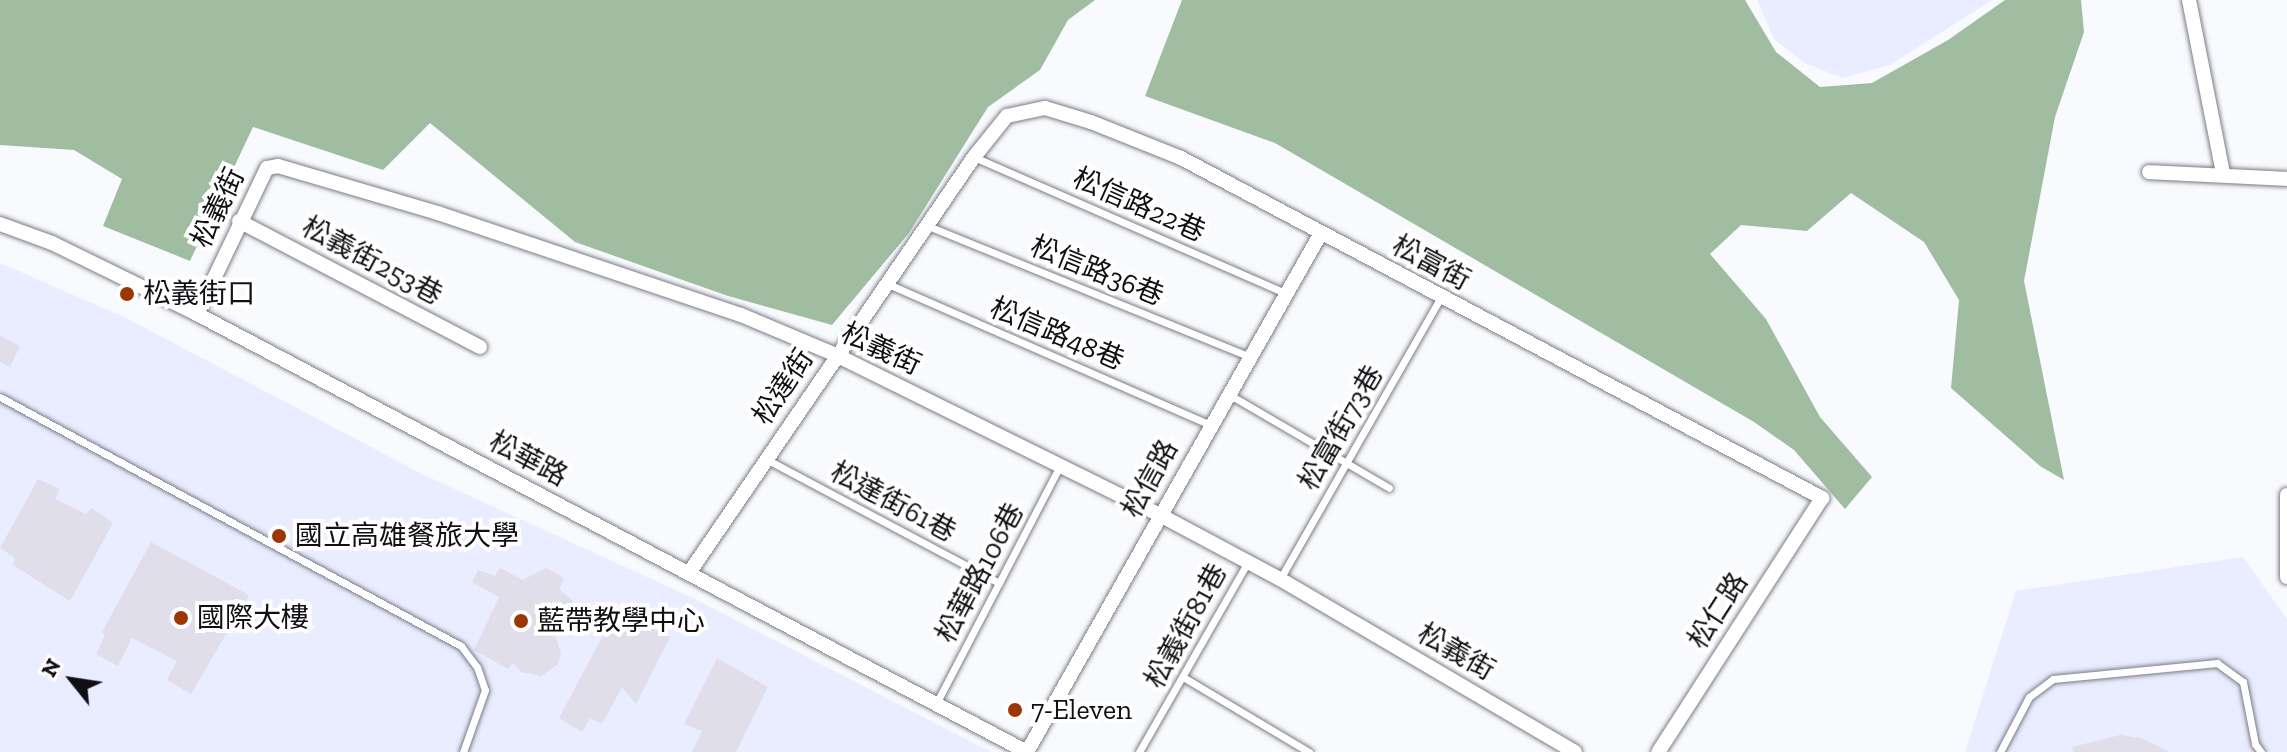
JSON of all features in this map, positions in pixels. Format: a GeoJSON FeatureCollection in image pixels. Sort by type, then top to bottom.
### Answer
{"type":"FeatureCollection","features":[{"type":"Feature","properties":{"kind":"street"},"geometry":{"type":"LineString","coordinates":[[2189,0],[2223,174]]}},
{"type":"Feature","properties":{"kind":"street","name":"松富街"},"geometry":{"type":"LineString","coordinates":[[1007,116],[1045,108],[1091,122],[1181,158],[1822,498]]}},
{"type":"Feature","properties":{"kind":"street","name":"松達街"},"geometry":{"type":"LineString","coordinates":[[689,573],[926,225],[1007,116]]}},
{"type":"Feature","properties":{"kind":"street","name":"松義街"},"geometry":{"type":"LineString","coordinates":[[197,314],[258,180],[267,168],[278,166],[552,250],[741,315],[836,355],[1061,464],[1280,579],[1575,752]]}},
{"type":"Feature","properties":{"kind":"street"},"geometry":{"type":"LineString","coordinates":[[2149,172],[2287,179]]}},
{"type":"Feature","properties":{"kind":"street","name":"松義街253巷"},"geometry":{"type":"LineString","coordinates":[[239,221],[480,347]]}},
{"type":"Feature","properties":{"kind":"street","name":"松華路"},"geometry":{"type":"LineString","coordinates":[[0,224],[52,243],[197,314],[1027,752]]}},
{"type":"Feature","properties":{"kind":"street","name":"松信路"},"geometry":{"type":"LineString","coordinates":[[1027,752],[1321,233]]}},
{"type":"Feature","properties":{"kind":"street"},"geometry":{"type":"LineString","coordinates":[[2287,495],[2284,554],[2287,577]]}},
{"type":"Feature","properties":{"kind":"street","name":"松仁路"},"geometry":{"type":"LineString","coordinates":[[1658,752],[1822,498]]}},
{"type":"Feature","properties":{"kind":"lane","name":"松信路22巷"},"geometry":{"type":"LineString","coordinates":[[974,157],[1287,294]]}},
{"type":"Feature","properties":{"kind":"lane","name":"松信路36巷"},"geometry":{"type":"LineString","coordinates":[[926,225],[1251,358]]}},
{"type":"Feature","properties":{"kind":"lane","name":"松信路48巷"},"geometry":{"type":"LineString","coordinates":[[886,284],[1211,425]]}},
{"type":"Feature","properties":{"kind":"lane","name":"松富街73巷"},"geometry":{"type":"LineString","coordinates":[[1280,579],[1440,298]]}},
{"type":"Feature","properties":{"kind":"lane"},"geometry":{"type":"LineString","coordinates":[[1230,395],[1389,488]]}},
{"type":"Feature","properties":{"kind":"lane"},"geometry":{"type":"LineString","coordinates":[[0,397],[461,646],[477,667],[485,690],[463,752]]}},
{"type":"Feature","properties":{"kind":"lane","name":"松達街61巷"},"geometry":{"type":"LineString","coordinates":[[766,459],[999,583]]}},
{"type":"Feature","properties":{"kind":"lane","name":"松華路106巷"},"geometry":{"type":"LineString","coordinates":[[937,702],[1061,464]]}},
{"type":"Feature","properties":{"kind":"lane","name":"松義街81巷"},"geometry":{"type":"LineString","coordinates":[[1139,752],[1248,562]]}},
{"type":"Feature","properties":{"kind":"lane"},"geometry":{"type":"LineString","coordinates":[[2000,752],[2029,697],[2053,679],[2217,663],[2243,682],[2255,744],[2261,752]]}},
{"type":"Feature","properties":{"kind":"lane"},"geometry":{"type":"LineString","coordinates":[[1183,677],[1309,752]]}},
{"type":"Feature","properties":{"kind":"shaded area"},"geometry":{"type":"Polygon","coordinates":[[[1757,0],[1992,0],[1890,65],[1842,78],[1805,63],[1774,39],[1757,0]]]}},
{"type":"Feature","properties":{"kind":"shaded area","name":"國立高雄餐旅大學"},"geometry":{"type":"Polygon","coordinates":[[[0,263],[126,318],[424,475],[693,598],[991,752],[0,752],[0,263]]]}},
{"type":"Feature","properties":{"kind":"shaded area"},"geometry":{"type":"Polygon","coordinates":[[[2243,557],[2287,619],[2287,752],[1965,752],[2016,591],[2243,557]]]}},
{"type":"Feature","properties":{"kind":"green space"},"geometry":{"type":"Polygon","coordinates":[[[0,0],[1095,0],[1068,20],[1040,70],[988,107],[909,233],[832,325],[728,296],[575,242],[430,123],[383,170],[253,127],[190,261],[103,226],[122,179],[74,150],[0,145],[0,0]]]}},
{"type":"Feature","properties":{"kind":"green space"},"geometry":{"type":"Polygon","coordinates":[[[1182,0],[1745,0],[1776,52],[1820,87],[1872,83],[1948,40],[2005,0],[2081,0],[2084,32],[2055,117],[2024,281],[2064,480],[2040,466],[1951,388],[1959,300],[1924,242],[1851,193],[1807,231],[1741,225],[1710,254],[1766,319],[1820,417],[1872,477],[1845,509],[1794,450],[1754,422],[1275,143],[1145,96],[1182,0]]]}},
{"type":"Feature","properties":{"kind":"building"},"geometry":{"type":"Polygon","coordinates":[[[0,336],[20,346],[10,367],[0,362],[0,336]]]}},
{"type":"Feature","properties":{"kind":"building"},"geometry":{"type":"Polygon","coordinates":[[[38,479],[60,489],[55,499],[86,514],[91,508],[113,523],[70,601],[13,565],[15,558],[0,548],[38,479]]]}},
{"type":"Feature","properties":{"kind":"building","name":"國際大樓"},"geometry":{"type":"Polygon","coordinates":[[[151,542],[249,595],[191,694],[167,680],[177,661],[132,638],[118,666],[96,654],[105,635],[102,632],[151,542]]]}},
{"type":"Feature","properties":{"kind":"building","name":"藍帶教學中心"},"geometry":{"type":"Polygon","coordinates":[[[500,568],[523,580],[546,568],[564,578],[559,589],[573,601],[565,615],[544,603],[561,653],[558,664],[541,676],[521,672],[513,663],[508,669],[474,650],[499,597],[472,582],[478,570],[495,576],[500,568]]]}},
{"type":"Feature","properties":{"kind":"building"},"geometry":{"type":"Polygon","coordinates":[[[617,609],[670,637],[636,704],[622,687],[602,724],[590,718],[582,732],[559,718],[617,609]]]}},
{"type":"Feature","properties":{"kind":"building"},"geometry":{"type":"Polygon","coordinates":[[[717,658],[768,687],[736,752],[692,752],[702,731],[684,724],[717,658]]]}},
{"type":"Feature","properties":{"kind":"building"},"geometry":{"type":"Polygon","coordinates":[[[2120,735],[2141,738],[2170,752],[2073,752],[2072,747],[2120,735]]]}},
{"type":"Feature","properties":{"kind":"place","name":"松義街口"},"geometry":{"type":"Point","coordinates":[127,294]}},
{"type":"Feature","properties":{"kind":"place","name":"國立高雄餐旅大學"},"geometry":{"type":"Point","coordinates":[279,536]}},
{"type":"Feature","properties":{"kind":"place","name":"國際大樓"},"geometry":{"type":"Point","coordinates":[181,618]}},
{"type":"Feature","properties":{"kind":"place","name":"藍帶教學中心"},"geometry":{"type":"Point","coordinates":[521,621]}},
{"type":"Feature","properties":{"kind":"place","name":"7-Eleven"},"geometry":{"type":"Point","coordinates":[1015,710]}}]}
